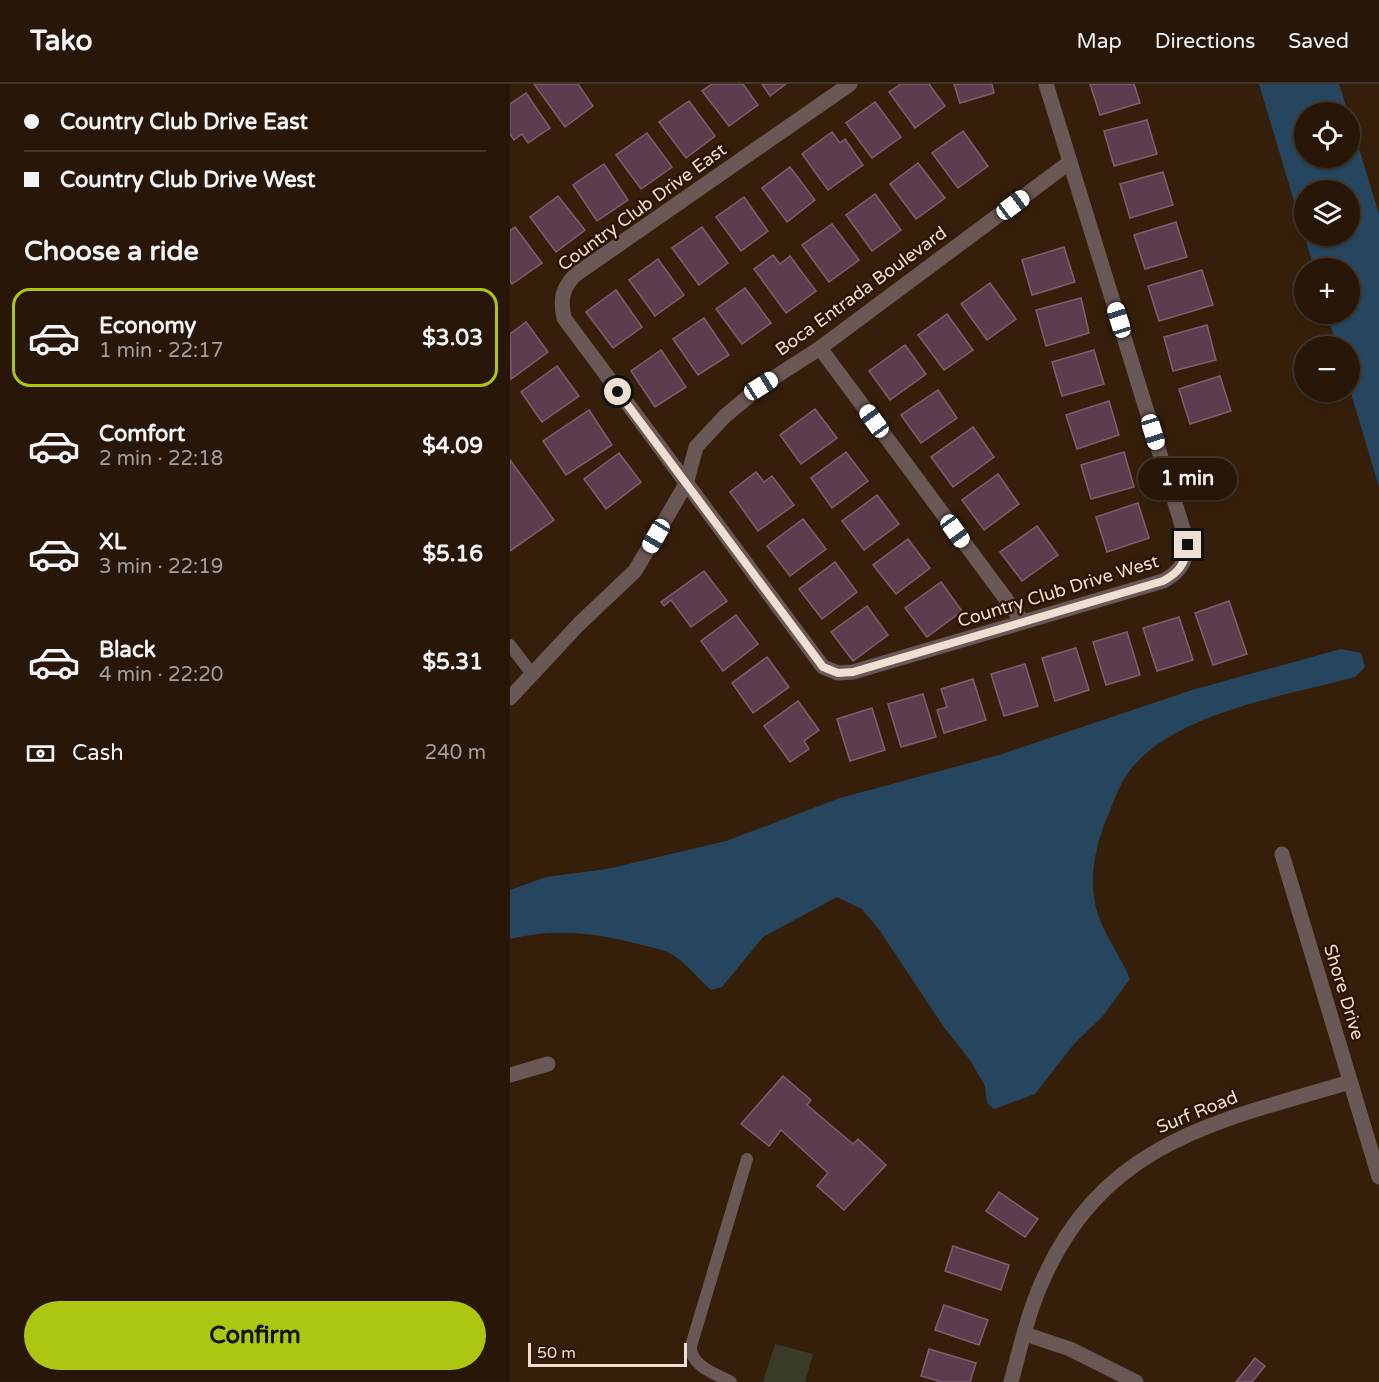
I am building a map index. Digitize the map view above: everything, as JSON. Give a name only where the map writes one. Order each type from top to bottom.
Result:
[{"type":"street","name":"Country Club Drive East","points":[[686,484],[564,318],[561,302],[565,286],[575,275],[850,84]]},
{"type":"street","points":[[1046,84],[1070,162]]},
{"type":"street","name":"Boca Entrada Boulevard","points":[[510,698],[579,624],[635,571],[686,484],[696,447],[725,416],[761,386],[820,348],[1070,162]]},
{"type":"street","name":"Country Club Drive West","points":[[686,484],[823,667],[838,673],[853,672],[1163,581],[1176,574],[1186,561],[1188,545],[1070,162]]},
{"type":"street","points":[[820,348],[1023,622]]},
{"type":"street","name":"Shore Drive","points":[[1282,854],[1379,1177]]},
{"type":"street","points":[[510,1075],[548,1064]]},
{"type":"street","name":"Surf Road","points":[[1011,1382],[1042,1281],[1069,1231],[1093,1202],[1135,1164],[1183,1135],[1219,1121],[1350,1082]]},
{"type":"street","points":[[1025,1334],[1070,1349],[1136,1382]]},
{"type":"lane","points":[[510,645],[532,674]]},
{"type":"lane","points":[[731,1382],[698,1364],[691,1354],[691,1346],[747,1159]]},
{"type":"green space","points":[[775,1344],[813,1354],[805,1382],[763,1382]]},
{"type":"water","points":[[1259,84],[1339,84],[1345,102],[1294,102],[1294,168],[1360,168],[1360,152],[1379,214],[1379,487],[1354,402],[1360,402],[1360,336],[1334,336],[1330,324],[1360,324],[1360,258],[1311,258],[1307,246],[1360,246],[1360,180],[1294,180],[1294,201]]},
{"type":"water","points":[[1341,649],[1361,653],[1365,667],[1355,677],[1263,700],[1198,722],[1169,737],[1145,754],[1126,776],[1101,833],[1094,865],[1093,886],[1096,909],[1104,930],[1130,979],[1102,1017],[1074,1044],[1035,1094],[994,1109],[987,1103],[985,1086],[970,1060],[943,1026],[880,931],[862,909],[837,897],[763,937],[722,987],[711,990],[678,959],[656,948],[606,937],[574,933],[543,934],[510,939],[510,890],[546,877],[607,869],[726,841],[840,798],[999,755],[1192,690]]},
{"type":"building","points":[[534,84],[578,84],[593,106],[565,127]]},
{"type":"building","points":[[712,84],[743,84],[758,105],[729,126],[702,91]]},
{"type":"building","points":[[762,84],[786,84],[770,96]]},
{"type":"building","points":[[901,84],[929,84],[945,106],[915,128],[889,92]]},
{"type":"building","points":[[954,84],[992,84],[994,93],[960,103]]},
{"type":"building","points":[[1090,84],[1134,84],[1140,103],[1100,115]]},
{"type":"building","points":[[526,93],[550,128],[528,143],[522,134],[514,140],[510,134],[510,104]]},
{"type":"building","points":[[689,101],[715,136],[686,158],[659,122]]},
{"type":"building","points":[[875,102],[901,137],[872,158],[846,123]]},
{"type":"building","points":[[1147,120],[1157,154],[1114,166],[1104,131]]},
{"type":"building","points":[[963,131],[988,166],[958,188],[932,153]]},
{"type":"building","points":[[832,132],[840,143],[845,139],[863,165],[828,190],[802,154]]},
{"type":"building","points":[[647,133],[672,167],[641,189],[616,155]]},
{"type":"building","points":[[918,163],[945,198],[916,219],[890,184]]},
{"type":"building","points":[[604,164],[628,200],[597,221],[573,185]]},
{"type":"building","points":[[790,167],[815,200],[787,222],[762,188]]},
{"type":"building","points":[[1163,172],[1173,205],[1130,218],[1120,184]]},
{"type":"building","points":[[875,194],[901,230],[872,251],[846,215]]},
{"type":"building","points":[[558,196],[585,230],[556,252],[530,217]]},
{"type":"building","points":[[744,197],[768,231],[741,251],[716,217]]},
{"type":"building","points":[[1176,222],[1187,257],[1145,269],[1134,235]]},
{"type":"building","points":[[832,224],[859,260],[829,282],[802,245]]},
{"type":"building","points":[[515,227],[542,263],[512,284],[510,281],[510,230]]},
{"type":"building","points":[[702,227],[728,263],[699,285],[672,248]]},
{"type":"building","points":[[1064,247],[1075,282],[1032,295],[1022,260]]},
{"type":"building","points":[[773,255],[780,264],[790,256],[816,291],[786,313],[754,269]]},
{"type":"building","points":[[658,259],[684,295],[655,316],[629,280]]},
{"type":"building","points":[[1202,270],[1213,305],[1159,321],[1148,286]]},
{"type":"building","points":[[990,283],[1016,319],[987,340],[961,304]]},
{"type":"building","points":[[745,288],[771,323],[742,344],[716,309]]},
{"type":"building","points":[[616,290],[642,327],[613,348],[586,312]]},
{"type":"building","points":[[1081,298],[1089,333],[1046,346],[1036,310]]},
{"type":"building","points":[[947,314],[973,350],[944,370],[918,335]]},
{"type":"building","points":[[704,318],[729,355],[698,375],[673,339]]},
{"type":"building","points":[[526,322],[548,352],[511,379],[510,334]]},
{"type":"building","points":[[1207,325],[1216,360],[1173,371],[1164,337]]},
{"type":"building","points":[[905,345],[926,374],[890,400],[869,371]]},
{"type":"building","points":[[661,350],[686,387],[655,407],[631,371]]},
{"type":"building","points":[[1094,350],[1104,384],[1062,396],[1052,362]]},
{"type":"building","points":[[557,366],[579,396],[542,422],[521,392]]},
{"type":"building","points":[[1220,376],[1231,411],[1190,424],[1179,389]]},
{"type":"building","points":[[938,390],[957,418],[921,443],[901,415]]},
{"type":"building","points":[[1109,401],[1119,435],[1077,449],[1066,415]]},
{"type":"building","points":[[815,409],[837,438],[801,464],[780,435]]},
{"type":"building","points":[[589,410],[612,445],[566,475],[543,441]]},
{"type":"building","points":[[973,427],[994,457],[953,487],[931,457]]},
{"type":"building","points":[[846,452],[868,481],[832,508],[811,478]]},
{"type":"building","points":[[1124,452],[1134,487],[1091,499],[1081,465]]},
{"type":"building","points":[[619,453],[641,482],[606,509],[584,479]]},
{"type":"building","points":[[510,460],[554,520],[510,551]]},
{"type":"building","points":[[756,472],[764,482],[772,476],[794,505],[758,531],[730,492]]},
{"type":"building","points":[[998,474],[1019,504],[984,530],[962,500]]},
{"type":"building","points":[[877,495],[899,524],[864,550],[842,521]]},
{"type":"building","points":[[1138,503],[1149,538],[1107,552],[1096,517]]},
{"type":"building","points":[[803,519],[826,549],[790,576],[767,546]]},
{"type":"building","points":[[1037,526],[1058,555],[1022,581],[1000,552]]},
{"type":"building","points":[[908,539],[930,568],[896,594],[873,565]]},
{"type":"building","points":[[835,562],[857,592],[822,619],[799,589]]},
{"type":"building","points":[[704,571],[727,601],[691,627],[671,600],[664,606],[661,602]]},
{"type":"building","points":[[941,582],[962,611],[927,637],[905,608]]},
{"type":"building","points":[[1229,601],[1247,654],[1213,665],[1195,613]]},
{"type":"building","points":[[867,606],[888,635],[853,661],[831,632]]},
{"type":"building","points":[[736,615],[758,644],[723,671],[701,641]]},
{"type":"building","points":[[1179,617],[1193,660],[1157,671],[1143,628]]},
{"type":"building","points":[[1127,632],[1140,675],[1106,685],[1093,642]]},
{"type":"building","points":[[1076,648],[1089,690],[1055,701],[1042,658]]},
{"type":"building","points":[[767,657],[789,687],[753,713],[732,683]]},
{"type":"building","points":[[1025,664],[1038,706],[1004,716],[991,674]]},
{"type":"building","points":[[973,679],[986,720],[944,733],[937,710],[947,707],[941,689]]},
{"type":"building","points":[[923,694],[936,737],[901,747],[888,704]]},
{"type":"building","points":[[798,701],[819,730],[804,741],[809,749],[790,762],[764,726]]},
{"type":"building","points":[[872,708],[885,750],[850,761],[837,719]]},
{"type":"building","points":[[783,1076],[811,1100],[807,1105],[853,1144],[858,1139],[886,1165],[844,1210],[817,1186],[828,1173],[781,1130],[769,1146],[741,1124]]},
{"type":"building","points":[[999,1192],[1038,1219],[1025,1237],[986,1211]]},
{"type":"building","points":[[953,1246],[1009,1265],[1001,1290],[945,1271]]},
{"type":"building","points":[[944,1305],[988,1320],[979,1345],[935,1330]]},
{"type":"building","points":[[929,1349],[976,1363],[970,1382],[942,1382],[921,1376]]},
{"type":"building","points":[[1255,1358],[1265,1366],[1252,1382],[1236,1382]]},
{"type":"route","points":[[618,392],[823,667],[838,673],[853,672],[1163,581],[1176,574],[1186,561],[1188,545]]}]
